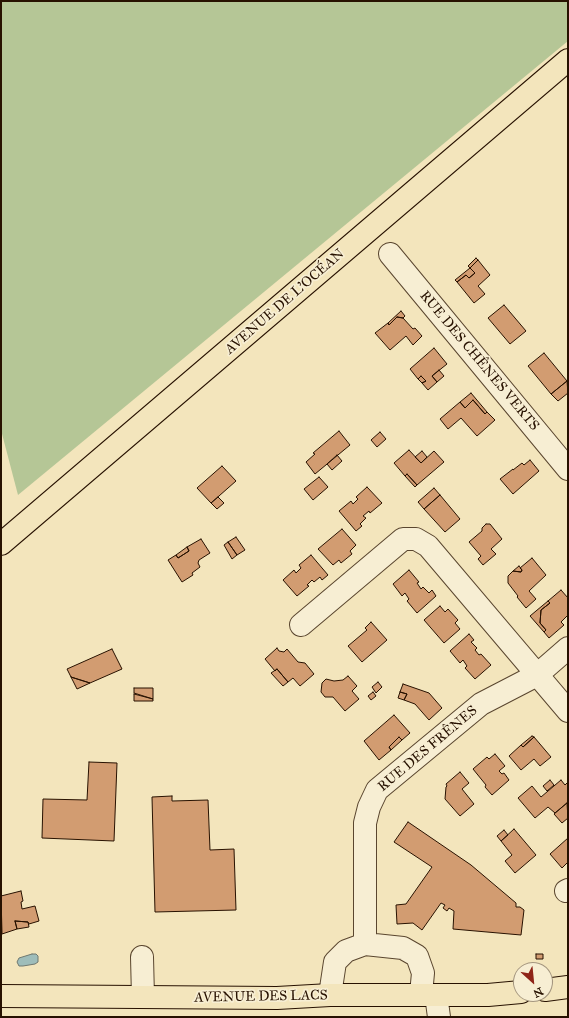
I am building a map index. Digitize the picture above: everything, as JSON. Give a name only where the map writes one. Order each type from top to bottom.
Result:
[{"type":"main road","name":"AVENUE DE L'OCÉAN","points":[[1,544],[568,60]]},
{"type":"main road","points":[[553,989],[568,987]]},
{"type":"main road","name":"AVENUE DES LACS","points":[[1,996],[277,998],[330,995],[354,996],[513,993]]},
{"type":"street","name":"RUE DES CHÊNES VERTS","points":[[390,254],[568,469]]},
{"type":"street","points":[[301,625],[403,539],[416,540],[428,546],[568,711]]},
{"type":"street","name":"RUE DES FRÊNES","points":[[365,944],[365,823],[369,807],[377,790],[481,704],[537,675],[568,648]]},
{"type":"street","points":[[330,995],[335,962],[346,951],[365,944],[403,948],[417,956],[428,995],[439,1017]]},
{"type":"street","points":[[142,957],[143,997]]},
{"type":"green space","points":[[1,1],[568,1],[568,41],[18,495],[1,430]]},
{"type":"water","points":[[36,954],[38,956],[38,962],[35,964],[19,966],[17,962],[19,958]]},
{"type":"building","points":[[476,258],[478,260],[470,268],[468,266]]},
{"type":"building","points":[[478,260],[490,275],[478,286],[485,294],[474,303],[457,282],[466,275],[469,278],[475,273],[470,268]]},
{"type":"building","points":[[470,268],[475,273],[469,278],[466,275],[457,282],[455,280]]},
{"type":"building","points":[[504,305],[526,331],[510,344],[488,318]]},
{"type":"building","points":[[401,311],[405,316],[403,318],[397,317],[389,325],[388,323]]},
{"type":"building","points":[[397,317],[403,318],[422,336],[413,345],[406,336],[390,350],[375,333],[388,323],[389,325]]},
{"type":"building","points":[[434,348],[447,364],[432,376],[437,382],[428,390],[422,383],[426,381],[421,376],[418,379],[410,369]]},
{"type":"building","points":[[544,353],[567,381],[551,394],[528,366]]},
{"type":"building","points":[[439,370],[444,376],[437,382],[432,376]]},
{"type":"building","points":[[421,376],[426,381],[422,383],[418,379]]},
{"type":"building","points":[[567,381],[568,393],[558,401],[551,394]]},
{"type":"building","points":[[471,393],[487,412],[485,414],[473,400],[465,408],[460,402]]},
{"type":"building","points":[[473,400],[485,414],[487,412],[495,420],[477,436],[461,418],[448,429],[440,419],[460,402],[465,408]]},
{"type":"building","points":[[339,431],[350,445],[315,474],[306,462],[315,454],[313,453]]},
{"type":"building","points":[[380,432],[386,439],[377,447],[371,440]]},
{"type":"building","points":[[409,450],[421,463],[434,451],[444,462],[417,485],[407,474],[405,476],[394,463]]},
{"type":"building","points":[[422,451],[427,457],[421,463],[415,457]]},
{"type":"building","points":[[337,455],[342,461],[332,470],[327,464]]},
{"type":"building","points":[[530,460],[539,471],[513,494],[500,479],[522,463],[524,465]]},
{"type":"building","points":[[222,466],[236,481],[211,503],[197,488]]},
{"type":"building","points":[[407,474],[417,485],[415,487],[405,476]]},
{"type":"building","points":[[319,477],[328,487],[313,500],[304,489]]},
{"type":"building","points":[[367,487],[382,503],[370,513],[369,511],[363,516],[366,518],[360,524],[362,526],[356,531],[339,511],[351,501],[353,504],[358,499],[356,497]]},
{"type":"building","points":[[434,488],[440,495],[424,509],[418,502]]},
{"type":"building","points":[[440,495],[460,519],[445,532],[424,509]]},
{"type":"building","points":[[218,497],[224,503],[217,509],[211,503]]},
{"type":"building","points":[[486,524],[490,524],[502,539],[491,549],[496,554],[483,565],[478,559],[481,556],[469,542],[482,531],[482,528]]},
{"type":"building","points":[[342,529],[356,545],[350,551],[352,554],[341,563],[339,560],[333,565],[318,549]]},
{"type":"building","points":[[236,537],[245,550],[237,555],[228,542]]},
{"type":"building","points":[[201,539],[210,553],[199,560],[198,563],[200,567],[192,573],[193,575],[182,582],[168,560],[176,555],[178,558],[189,551],[187,547]]},
{"type":"building","points":[[228,542],[237,555],[232,559],[224,545]]},
{"type":"building","points":[[187,547],[189,551],[178,558],[176,555]]},
{"type":"building","points":[[311,555],[328,575],[322,580],[320,577],[314,582],[312,580],[307,585],[309,586],[297,596],[283,580],[294,570],[296,573],[301,568],[299,565]]},
{"type":"building","points":[[532,558],[546,575],[529,591],[536,599],[526,608],[508,583],[508,576],[513,571],[521,572],[522,570],[520,568]]},
{"type":"building","points":[[519,566],[522,570],[521,572],[513,571]]},
{"type":"building","points":[[409,570],[419,582],[417,583],[421,589],[423,587],[429,593],[432,590],[436,596],[417,613],[407,601],[409,599],[405,593],[402,596],[393,584]]},
{"type":"building","points":[[561,590],[568,598],[568,615],[561,622],[564,625],[549,638],[544,632],[546,630],[540,623],[541,610],[550,603],[548,601]]},
{"type":"building","points":[[548,601],[550,603],[541,610],[540,623],[546,630],[544,632],[530,616]]},
{"type":"building","points":[[440,606],[445,612],[448,609],[458,620],[455,623],[460,629],[444,643],[424,620]]},
{"type":"building","points":[[371,622],[387,640],[362,662],[348,646],[367,630],[365,628]]},
{"type":"building","points":[[469,634],[474,640],[471,642],[477,648],[475,650],[491,665],[475,679],[465,668],[467,666],[463,660],[460,663],[450,651]]},
{"type":"building","points":[[277,648],[279,651],[284,652],[287,649],[298,662],[305,663],[314,674],[300,686],[293,678],[288,682],[277,669],[275,671],[265,659]]},
{"type":"building","points":[[112,649],[122,669],[90,683],[71,677],[67,669]]},
{"type":"building","points":[[277,669],[288,682],[283,686],[271,673]]},
{"type":"building","points":[[348,676],[357,686],[352,691],[359,699],[345,711],[333,697],[325,697],[321,692],[322,683],[326,679],[334,681],[343,680]]},
{"type":"building","points":[[71,677],[74,678],[90,683],[77,689]]},
{"type":"building","points":[[378,682],[382,687],[376,693],[372,687]]},
{"type":"building","points":[[403,684],[429,693],[442,708],[429,720],[415,704],[404,700],[407,694],[400,692]]},
{"type":"building","points":[[134,688],[153,688],[153,699],[134,693]]},
{"type":"building","points":[[373,692],[376,696],[371,700],[368,696]]},
{"type":"building","points":[[400,692],[407,694],[404,700],[398,698]]},
{"type":"building","points":[[134,694],[153,699],[153,701],[134,701]]},
{"type":"building","points":[[394,715],[410,733],[402,740],[399,737],[389,747],[391,750],[379,760],[364,741]]},
{"type":"building","points":[[532,736],[534,737],[523,747],[521,745]]},
{"type":"building","points":[[399,737],[402,740],[391,750],[389,747]]},
{"type":"building","points":[[534,737],[551,757],[540,766],[534,759],[521,770],[509,756],[521,745],[523,747]]},
{"type":"building","points":[[495,754],[505,766],[499,771],[502,774],[504,773],[509,780],[492,795],[473,769],[487,757],[489,759]]},
{"type":"building","points":[[89,762],[117,763],[114,841],[42,838],[43,799],[87,800]]},
{"type":"building","points":[[460,772],[469,783],[462,789],[474,804],[460,816],[445,799],[446,784]]},
{"type":"building","points":[[550,780],[554,785],[547,791],[543,786]]},
{"type":"building","points":[[561,780],[565,785],[567,783],[568,784],[568,802],[555,813],[548,807],[535,818],[518,798],[532,786],[541,797]]},
{"type":"building","points":[[172,796],[172,801],[208,800],[210,850],[234,849],[236,910],[155,912],[152,797]]},
{"type":"building","points":[[567,803],[568,818],[562,823],[554,814]]},
{"type":"building","points":[[408,822],[471,865],[516,903],[516,907],[520,907],[524,910],[521,935],[453,929],[454,911],[449,908],[447,911],[443,908],[445,905],[441,903],[422,930],[413,923],[397,924],[396,905],[406,904],[432,867],[394,842]]},
{"type":"building","points":[[514,829],[536,855],[515,873],[505,861],[512,855],[501,841]]},
{"type":"building","points":[[504,830],[508,835],[501,841],[497,836]]},
{"type":"building","points":[[568,838],[568,862],[562,868],[550,854]]},
{"type":"building","points":[[21,891],[23,901],[21,902],[22,909],[35,906],[39,921],[29,924],[28,922],[15,921],[17,929],[2,934],[1,896]]},
{"type":"building","points":[[15,921],[28,922],[29,927],[17,929]]},
{"type":"building","points":[[536,954],[543,954],[543,959],[536,959]]}]
